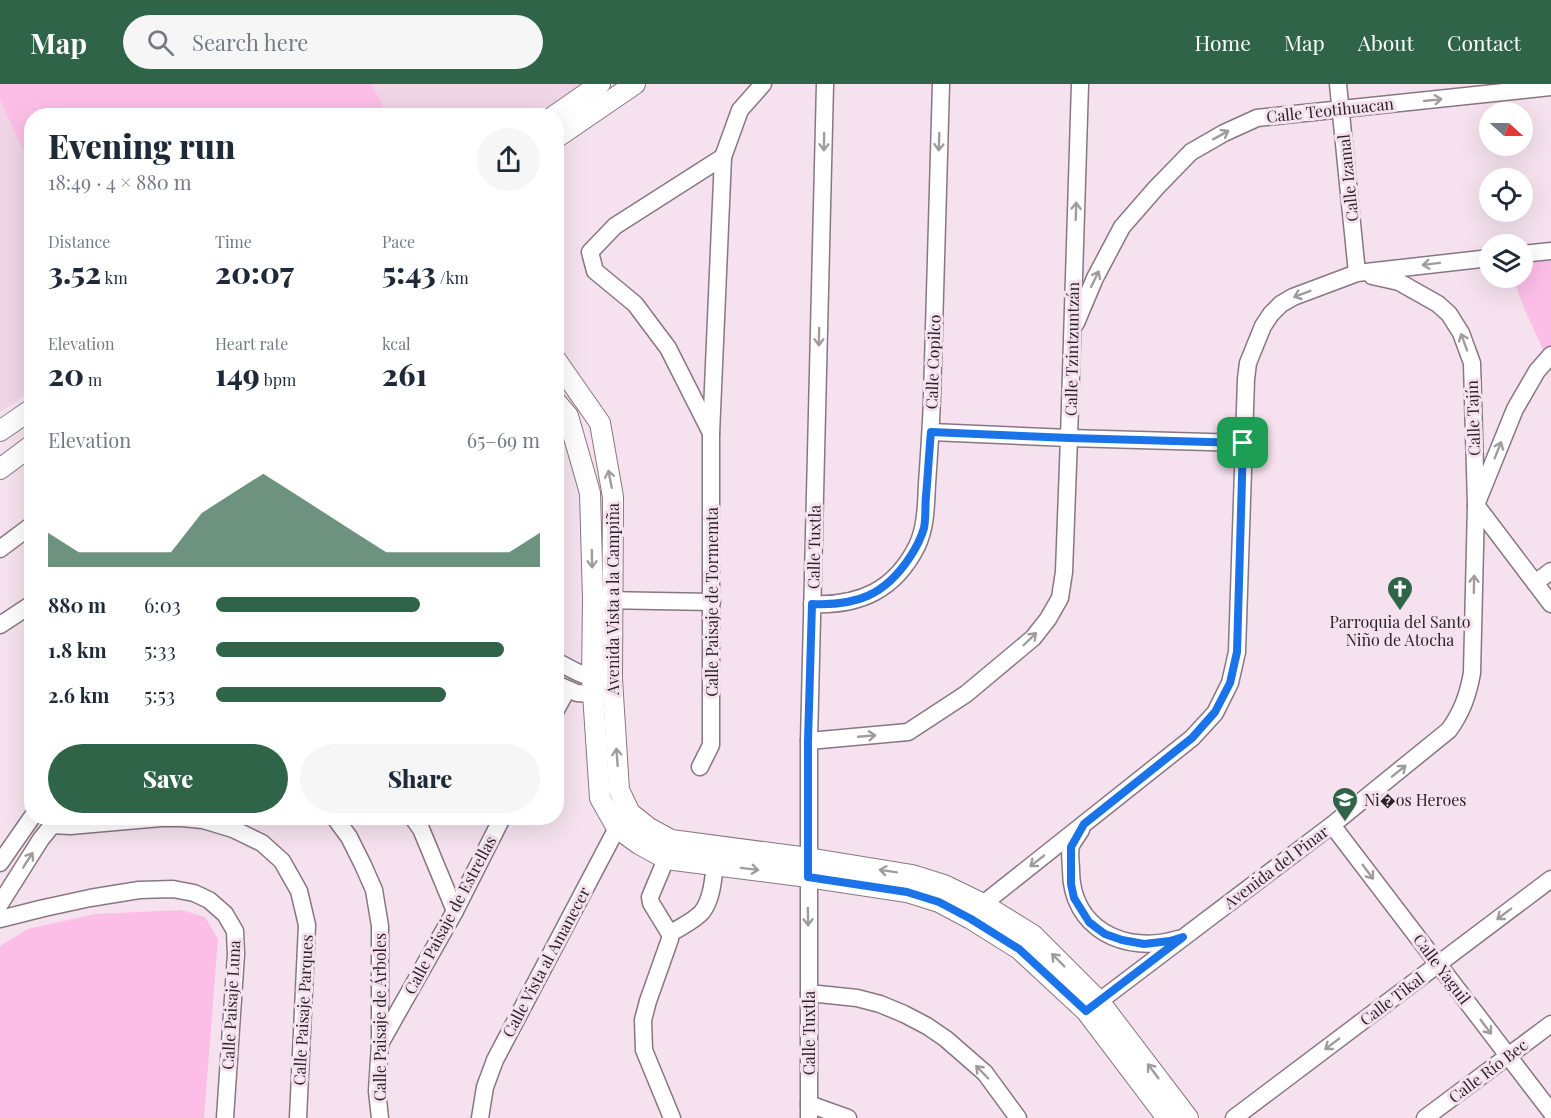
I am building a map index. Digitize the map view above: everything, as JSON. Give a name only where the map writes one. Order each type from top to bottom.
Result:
[{"type":"street","points":[[564,109],[600,84]]},
{"type":"street","points":[[564,133],[635,84]]},
{"type":"street","name":"Calle Paisaje de Tormemta","points":[[700,767],[711,745],[711,434],[723,157],[740,110],[763,84]]},
{"type":"street","name":"Calle Tuxtla","points":[[809,1111],[808,741],[825,84]]},
{"type":"street","name":"Calle Copilco","points":[[812,604],[828,604],[867,597],[879,590],[904,566],[917,546],[924,527],[931,432],[941,84]]},
{"type":"street","name":"Calle Tzintzuntzán","points":[[808,741],[908,732],[966,694],[1033,638],[1048,619],[1060,598],[1064,572],[1070,438],[1080,84]]},
{"type":"street","name":"Calle Izamal","points":[[1338,84],[1357,273]]},
{"type":"street","name":"Calle Teotihuacan","points":[[1072,332],[1095,278],[1122,227],[1191,152],[1224,133],[1257,118],[1551,87]]},
{"type":"street","name":"Calle Paisaje de Tormemta","points":[[711,434],[668,348],[635,304],[595,271],[590,252],[615,226],[723,157]]},
{"type":"street","points":[[1533,253],[1551,251]]},
{"type":"street","name":"Avenida del Pinar","points":[[971,919],[983,904],[1192,738],[1215,712],[1230,683],[1237,652],[1243,443],[1248,363],[1263,326],[1271,314],[1293,297],[1357,273],[1479,259]]},
{"type":"street","name":"Calle Tajín","points":[[1357,273],[1398,282],[1426,297],[1438,304],[1449,315],[1461,333],[1472,363],[1476,504]]},
{"type":"street","name":"Avenida del Pinar","points":[[1093,1006],[1332,825],[1449,730],[1462,708],[1472,673],[1476,504],[1515,409],[1537,371],[1551,355]]},
{"type":"street","name":"Avenida Vista a la Campiña","points":[[564,371],[600,423],[614,497],[592,687],[600,798],[617,828]]},
{"type":"street","name":"Avenida Vista a la Campiña","points":[[564,411],[568,416],[590,493],[612,687],[619,790],[630,813]]},
{"type":"street","points":[[0,431],[24,414]]},
{"type":"street","points":[[931,432],[1243,443]]},
{"type":"street","points":[[0,468],[24,451]]},
{"type":"street","points":[[1476,504],[1551,604]]},
{"type":"street","points":[[0,549],[24,531]]},
{"type":"street","points":[[1535,583],[1551,571]]},
{"type":"street","points":[[602,600],[712,602]]},
{"type":"street","points":[[0,625],[24,609]]},
{"type":"street","points":[[564,666],[592,687]]},
{"type":"street","points":[[564,688],[577,693],[592,687],[612,687]]},
{"type":"street","points":[[630,813],[649,828],[671,840],[808,867],[907,892],[939,902],[971,919],[1019,949],[1093,1006],[1167,1118]]},
{"type":"street","name":"Calle Vista al Amanecer","points":[[480,1118],[485,1087],[495,1060],[617,828],[630,813]]},
{"type":"street","name":"Avenida del Pinar","points":[[1084,824],[1071,847],[1071,884],[1074,898],[1089,922],[1105,934],[1130,942],[1157,943],[1183,937]]},
{"type":"street","points":[[0,863],[27,825]]},
{"type":"street","points":[[0,904],[52,825]]},
{"type":"street","name":"Calle Paisaje Parques","points":[[220,825],[262,843],[282,861],[299,891],[307,926],[298,1118]]},
{"type":"street","name":"Calle Paisaje de Árboles","points":[[340,825],[349,837],[374,890],[380,926],[380,1043],[377,1091],[380,1118]]},
{"type":"street","points":[[418,825],[455,911]]},
{"type":"street","name":"Calle Paisaje de Estrellas","points":[[380,1043],[455,911],[498,825]]},
{"type":"street","name":"Calle Yaguil","points":[[1332,825],[1551,1112]]},
{"type":"street","points":[[617,828],[666,859],[715,865],[808,867],[912,875],[944,885],[983,904],[1033,935],[1188,1118]]},
{"type":"street","points":[[671,840],[666,859],[650,897],[651,903],[670,934],[670,939],[643,1020],[644,1050],[672,1118]]},
{"type":"street","points":[[670,934],[701,913],[710,894],[715,865]]},
{"type":"street","name":"Calle Tikal","points":[[1234,1118],[1551,879]]},
{"type":"street","name":"Calle Paisaje Luna","points":[[0,919],[67,903],[139,890],[173,889],[194,893],[209,900],[225,914],[235,931],[236,954],[225,1118]]},
{"type":"street","points":[[809,993],[857,998],[880,1004],[927,1026],[946,1039],[985,1073],[1018,1118]]},
{"type":"street","name":"Calle Río Bec","points":[[1425,1118],[1551,1024]]},
{"type":"street","points":[[809,1111],[848,1118]]},
{"type":"shaded area","points":[[0,84],[372,84],[384,108],[24,108],[24,152],[0,100]]},
{"type":"shaded area","points":[[372,84],[581,84],[548,108],[384,108]]},
{"type":"shaded area","points":[[0,100],[24,150],[24,396],[0,412]]},
{"type":"shaded area","points":[[1551,258],[1551,347],[1545,354],[1517,288],[1533,288],[1533,261]]},
{"type":"shaded area","points":[[182,910],[205,917],[218,939],[204,1118],[0,1118],[0,946],[28,929],[95,914]]},
{"type":"place","name":"Parroquia del Santo Niño de Atocha","points":[[1400,612]]},
{"type":"place","name":"Ni�os Heroes","points":[[1345,823]]},
{"type":"route","points":[[931,432],[1243,443],[1237,652],[1230,683],[1215,712],[1192,738],[1084,824],[1071,847],[1071,884],[1074,898],[1089,922],[1105,934],[1144,944],[1183,937],[1086,1011],[1019,949],[939,902],[907,892],[808,877],[808,741],[812,604],[828,604],[867,597],[892,580],[904,566],[917,546],[924,527],[931,432]]}]
